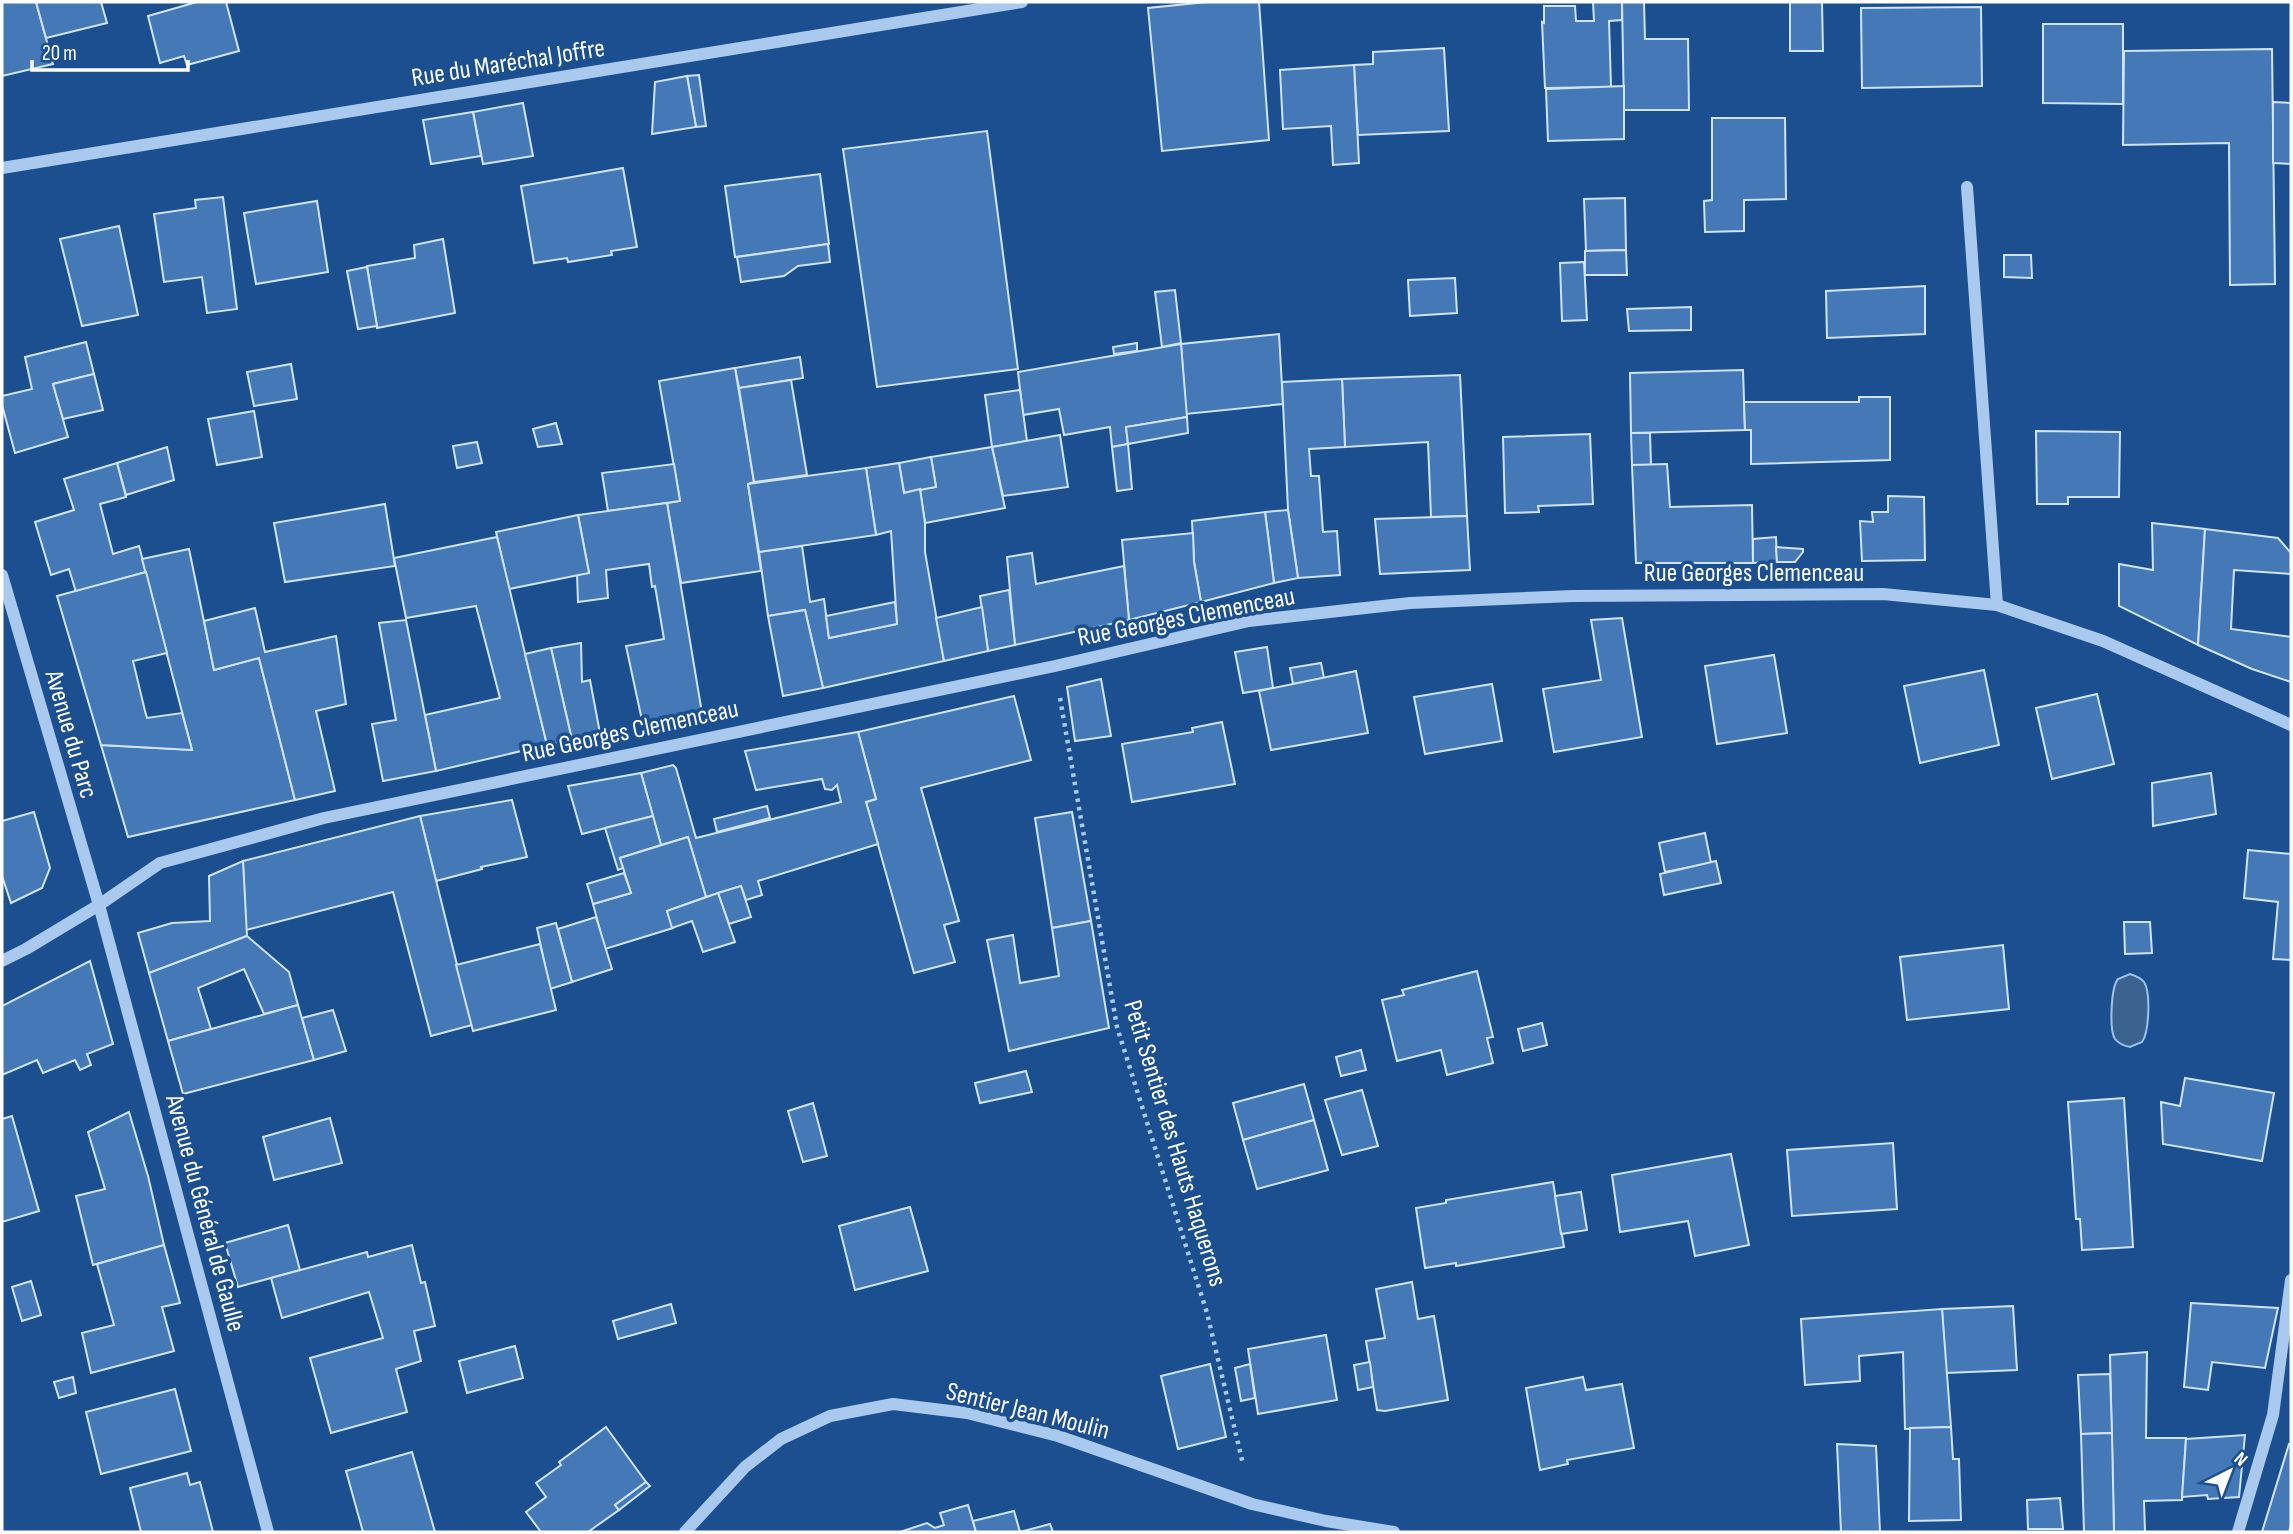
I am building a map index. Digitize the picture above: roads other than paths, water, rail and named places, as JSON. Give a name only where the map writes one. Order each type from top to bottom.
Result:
[{"type":"street","name":"Rue du Maréchal Joffre","points":[[2,168],[974,6],[1022,2]]},
{"type":"street","points":[[1967,187],[1997,606]]},
{"type":"street","name":"Avenue du Parc","points":[[2,575],[99,905]]},
{"type":"street","name":"Rue Georges Clemenceau","points":[[2,961],[99,905],[160,863],[324,818],[1055,666],[1249,621],[1410,603],[1573,596],[1883,594],[1997,606],[2103,641],[2291,725]]},
{"type":"street","name":"Avenue du Général de Gaulle","points":[[99,905],[268,1532]]},
{"type":"street","points":[[2238,1532],[2273,1415],[2291,1280]]},
{"type":"street","name":"Sentier Jean Moulin","points":[[685,1532],[745,1467],[782,1439],[830,1416],[893,1404],[967,1413],[1058,1436],[1252,1503],[1326,1521],[1394,1532]]},
{"type":"water","points":[[2130,974],[2144,982],[2146,987],[2148,1022],[2142,1042],[2130,1047],[2115,1039],[2111,1018],[2112,999],[2118,979]]}]
